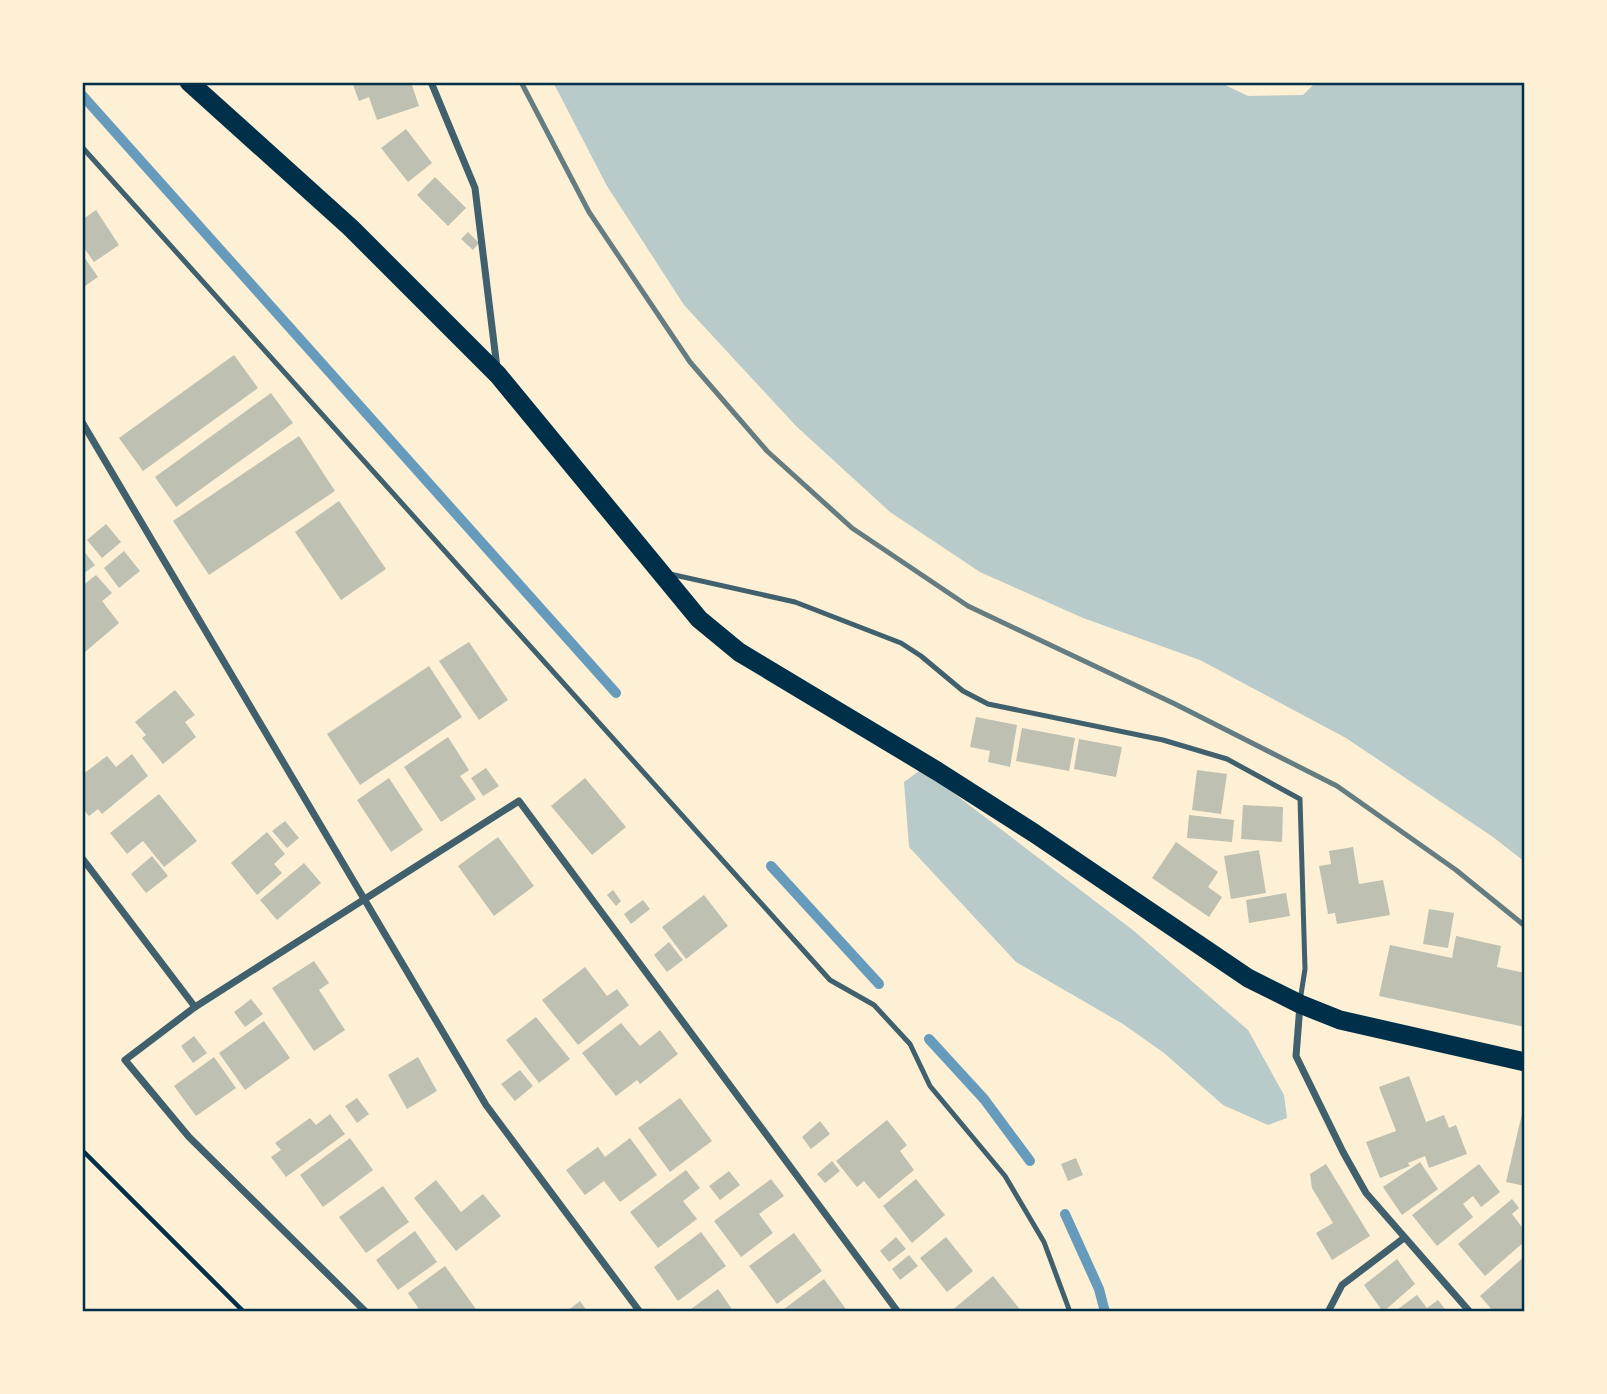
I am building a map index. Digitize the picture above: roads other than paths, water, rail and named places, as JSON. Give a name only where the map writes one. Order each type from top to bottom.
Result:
[{"type":"highway","points":[[189,82],[351,228],[498,375],[699,619],[739,652],[937,771],[1034,833],[1248,978],[1340,1020],[1525,1062]]},
{"type":"street","points":[[431,82],[475,188],[498,375]]},
{"type":"street","points":[[82,422],[486,1105],[640,1312]]},
{"type":"street","points":[[366,1312],[189,1137],[125,1060],[195,1007],[519,801],[898,1312]]},
{"type":"street","points":[[82,858],[195,1007]]},
{"type":"street","points":[[1300,1004],[1296,1056],[1343,1152],[1367,1193],[1470,1312]]},
{"type":"street","points":[[1328,1312],[1342,1285],[1404,1238]]},
{"type":"lane","points":[[82,146],[830,980],[874,1005],[911,1044],[930,1086],[1005,1176],[1044,1242],[1070,1312]]},
{"type":"lane","points":[[660,572],[795,602],[901,643],[921,656],[962,691],[988,704],[1075,720],[1188,748],[1227,760],[1300,799],[1305,970],[1300,1004]]},
{"type":"waterway","points":[[82,95],[616,693]]},
{"type":"waterway","points":[[771,866],[879,984]]},
{"type":"waterway","points":[[929,1039],[984,1099],[1030,1161]]},
{"type":"waterway","points":[[1065,1214],[1099,1289],[1105,1312]]},
{"type":"railway","points":[[521,82],[589,212],[690,362],[767,451],[852,528],[968,606],[1175,704],[1337,786],[1456,870],[1525,926]]}]
